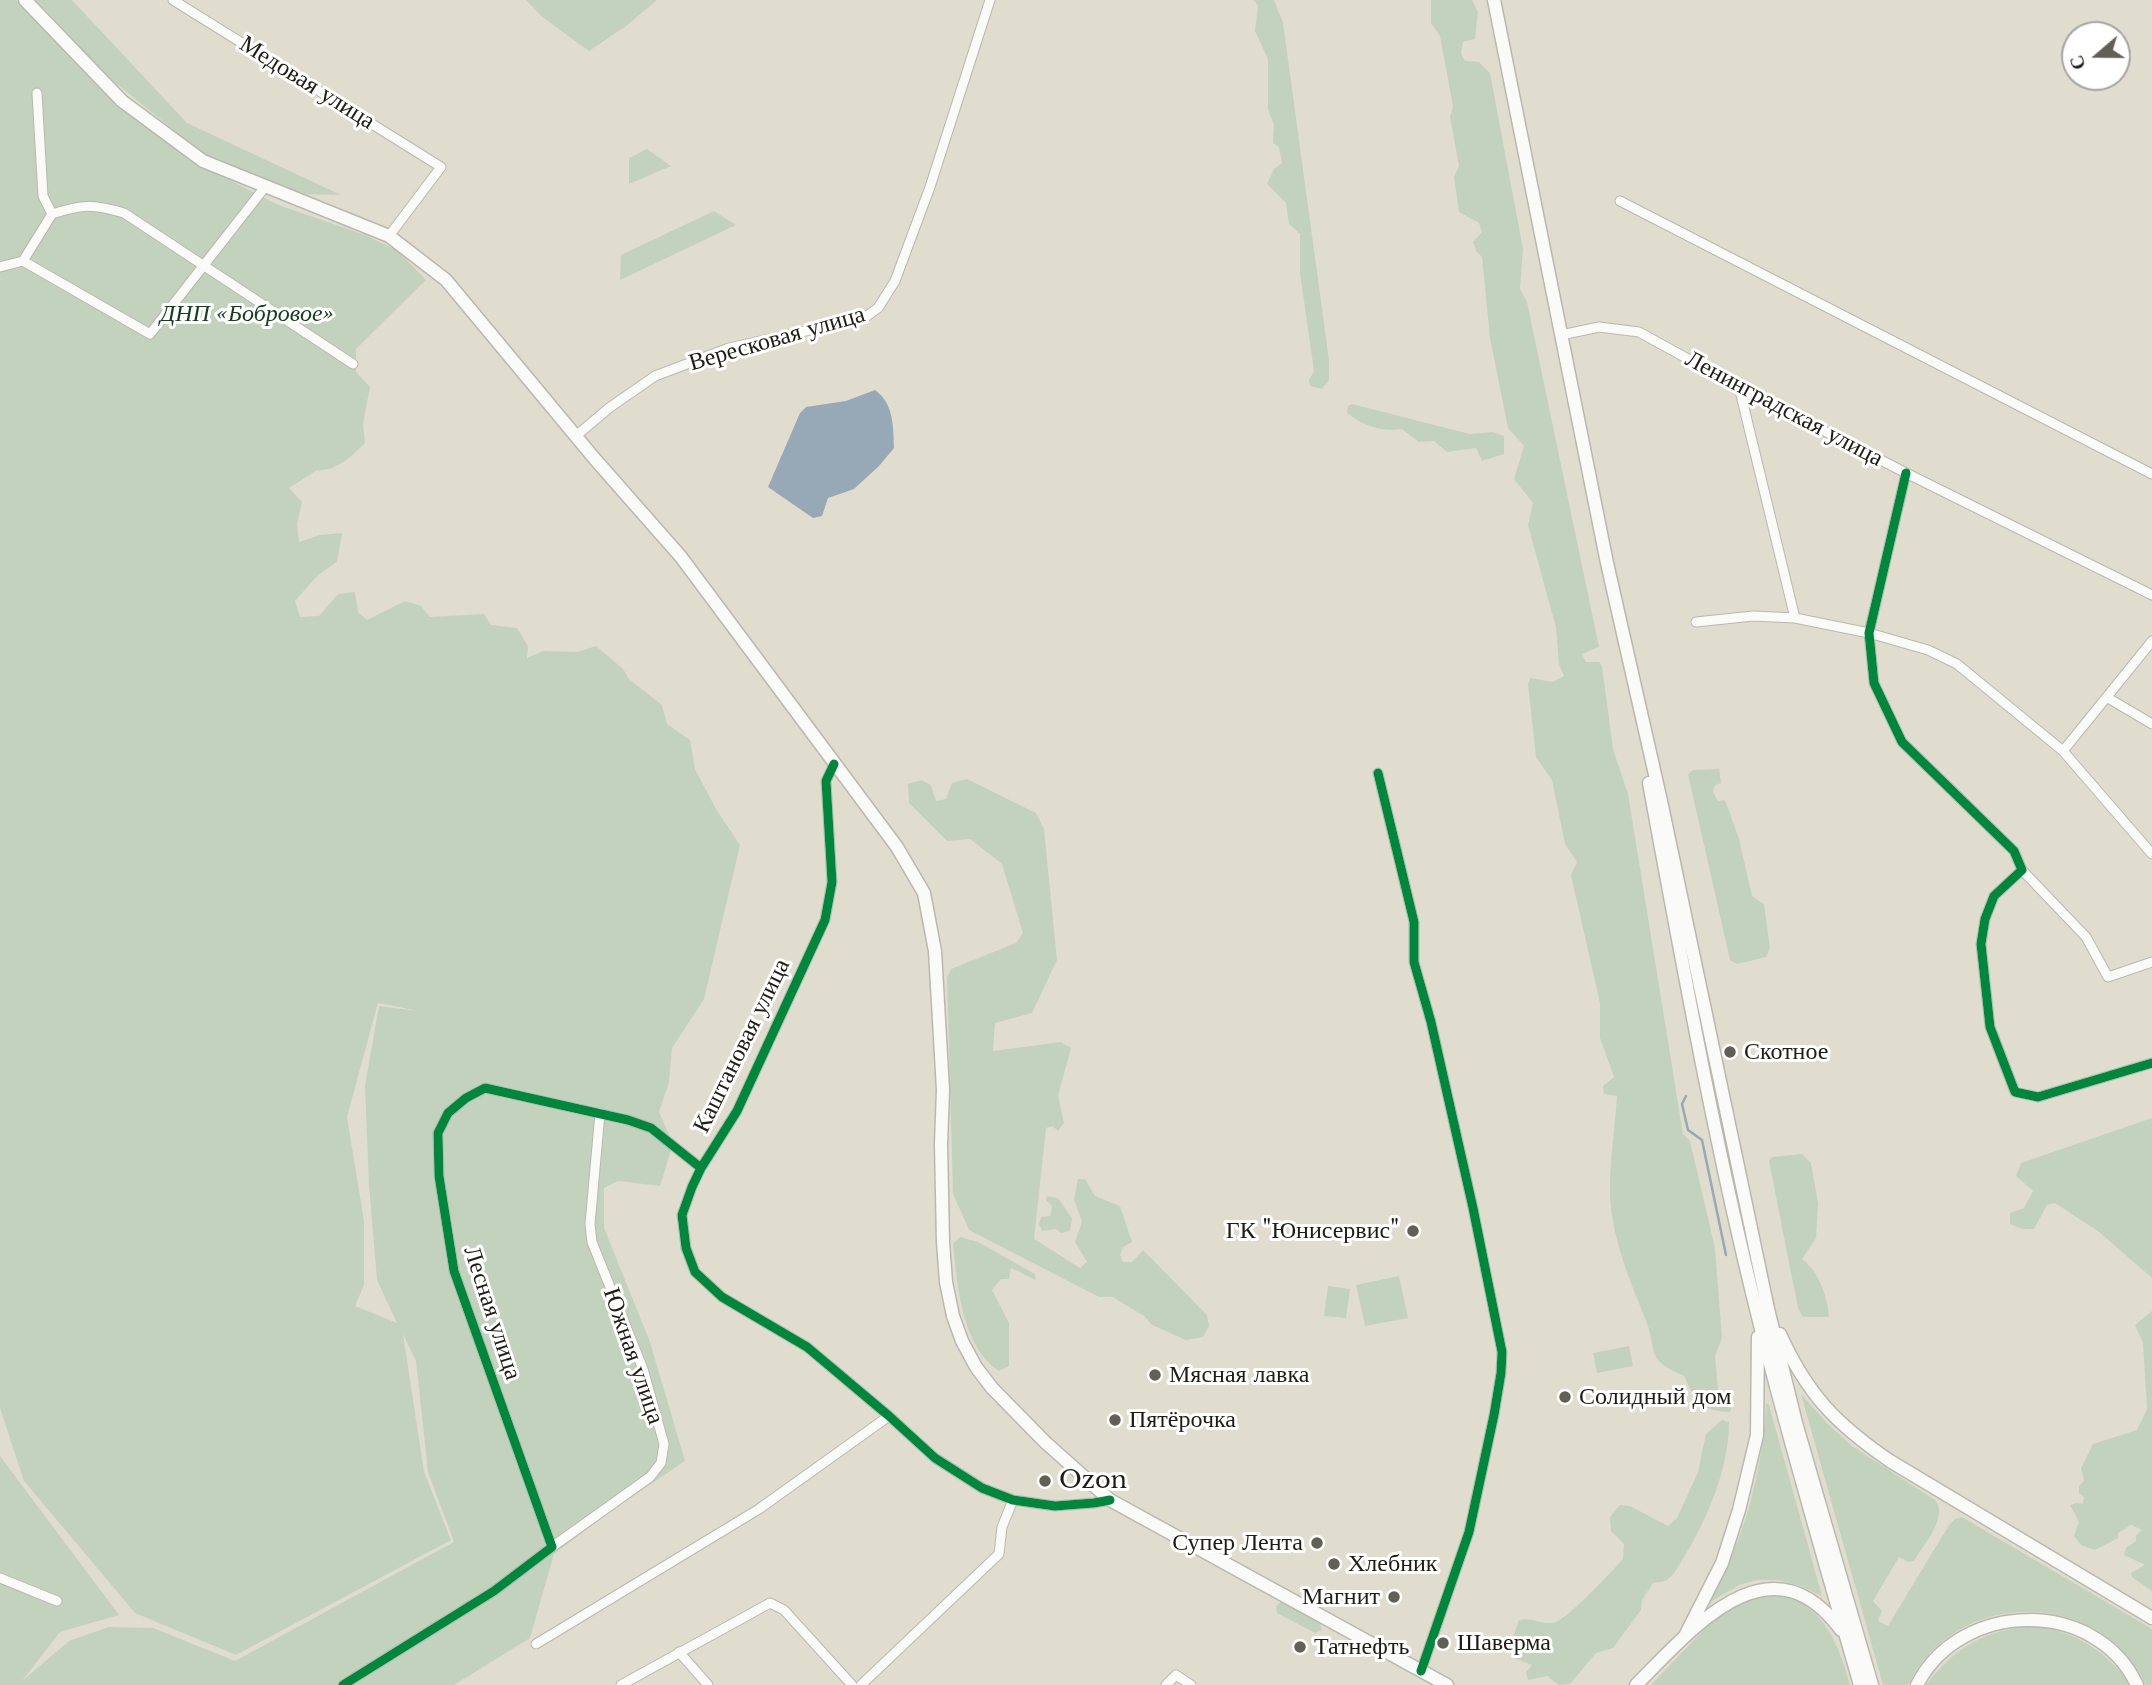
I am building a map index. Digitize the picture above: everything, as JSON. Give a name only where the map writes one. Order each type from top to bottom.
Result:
[{"type":"main road","points":[[25,0],[122,101],[203,161],[389,236],[446,281],[681,557],[897,847],[924,893],[935,951],[942,1076],[943,1242],[946,1282],[953,1316],[962,1341],[976,1367],[992,1388],[1045,1442],[1110,1500],[1447,1685]]},
{"type":"main road","points":[[1494,0],[1614,597],[1661,802],[1786,1426],[1860,1685]]},
{"type":"main road","points":[[1763,1311],[1810,1389],[1834,1418],[1859,1440],[2152,1618]]},
{"type":"main road","points":[[1686,1634],[1722,1563],[1739,1510],[1757,1435],[1763,1311]]},
{"type":"main road","points":[[1763,1311],[1872,1685]]},
{"type":"main road","points":[[1636,1685],[1686,1634],[1729,1600],[1761,1588],[1786,1590],[1814,1602],[1832,1619],[1847,1639]]},
{"type":"main road","points":[[1917,1685],[1933,1661],[1956,1642],[1980,1629],[2008,1620],[2035,1619],[2063,1623],[2089,1634],[2114,1653],[2137,1685]]},
{"type":"street","name":"Медовая улица","points":[[173,0],[441,167],[389,236]]},
{"type":"street","name":"Вересковая улица","points":[[577,435],[609,408],[655,376],[729,348],[864,318],[878,308],[895,281],[930,187],[990,0]]},
{"type":"street","points":[[37,93],[43,196],[52,214]]},
{"type":"street","points":[[23,261],[150,334],[265,187]]},
{"type":"street","points":[[1620,201],[2152,474]]},
{"type":"street","points":[[0,267],[23,261],[52,214],[77,206],[97,205],[124,213],[353,365]]},
{"type":"street","name":"Ленинградская улица","points":[[1560,335],[1600,327],[1639,332],[1906,473],[2152,595]]},
{"type":"street","points":[[1739,387],[1795,618]]},
{"type":"street","points":[[1906,473],[1869,633],[1874,683],[1902,741],[2014,851],[2022,870],[2085,937],[2108,977],[2152,962]]},
{"type":"street","points":[[1696,622],[1753,616],[1795,618],[1869,633],[1928,650],[1957,664],[2063,751],[2152,854]]},
{"type":"street","points":[[2063,751],[2152,641]]},
{"type":"street","points":[[2108,698],[2152,724]]},
{"type":"street","name":"Каштановая улица","points":[[834,764],[826,781],[832,882],[825,920],[737,1111],[701,1168],[682,1215],[686,1248],[695,1272],[722,1297],[807,1347],[935,1458],[982,1488],[1013,1500],[1055,1506],[1110,1500]]},
{"type":"street","points":[[1378,773],[1414,922],[1414,962],[1432,1022],[1502,1352],[1501,1373],[1469,1532],[1421,1671]]},
{"type":"street","points":[[2022,870],[1994,896],[1984,919],[1981,944],[1990,1027],[2015,1091],[2038,1097],[2152,1063]]},
{"type":"street","name":"Лесная улица","points":[[552,1547],[454,1271],[439,1176],[438,1133],[448,1113],[466,1098],[485,1088],[651,1128],[701,1168]]},
{"type":"street","name":"Южная улица","points":[[552,1547],[650,1477],[661,1463],[664,1444],[643,1369],[592,1242],[590,1224],[600,1114]]},
{"type":"street","points":[[536,1644],[759,1509],[889,1416]]},
{"type":"street","points":[[861,1685],[999,1554],[1002,1527],[1013,1500]]},
{"type":"street","points":[[343,1685],[494,1591],[552,1547]]},
{"type":"street","points":[[0,1578],[57,1601]]},
{"type":"street","points":[[621,1685],[770,1603],[784,1610],[852,1685]]},
{"type":"street","points":[[679,1652],[708,1685]]},
{"type":"street","points":[[1166,1685],[1176,1675],[1191,1685]]},
{"type":"green space","name":"ДНП «Бобровое»","points":[[0,0],[16,0],[121,107],[199,164],[276,204],[365,235],[398,251],[426,280],[356,349],[356,372],[370,387],[363,424],[365,443],[337,466],[317,470],[289,488],[302,502],[297,524],[299,542],[320,535],[342,533],[337,562],[318,575],[295,601],[300,617],[319,616],[338,594],[355,592],[358,612],[367,620],[405,601],[421,606],[430,617],[484,614],[491,625],[517,628],[528,646],[527,658],[543,651],[577,652],[596,646],[623,669],[629,679],[662,705],[667,724],[690,740],[695,769],[716,809],[740,845],[704,999],[672,1048],[669,1082],[659,1112],[673,1144],[660,1186],[618,1181],[604,1188],[604,1228],[650,1342],[685,1461],[554,1554],[530,1638],[454,1685],[0,1685],[0,1456],[119,1615],[60,1632],[22,1681],[69,1641],[109,1627],[153,1628],[235,1661],[454,1542],[428,1472],[416,1361],[403,1334],[424,1472],[451,1540],[236,1655],[135,1613],[24,1481],[0,1408]],"holes":[[[378,1003],[419,1011],[379,1006],[365,1086],[369,1185],[377,1280],[397,1323],[355,1306],[364,1285],[364,1221],[347,1117]]]},
{"type":"green space","points":[[36,0],[72,0],[187,123],[341,195],[297,194],[204,155],[105,74]]},
{"type":"green space","points":[[526,0],[657,0],[626,26],[589,51],[541,16]]},
{"type":"green space","points":[[1254,0],[1274,0],[1283,23],[1329,360],[1329,380],[1322,389],[1310,386],[1309,380],[1314,371],[1300,273],[1300,234],[1289,224],[1286,203],[1267,184],[1274,169],[1282,163],[1279,147],[1273,143],[1274,125],[1268,109],[1268,59],[1255,31],[1258,6]]},
{"type":"green space","points":[[1431,0],[1472,0],[1478,12],[1475,39],[1463,42],[1461,54],[1465,61],[1479,62],[1490,73],[1523,249],[1520,289],[1527,302],[1599,647],[1582,654],[1586,662],[1599,662],[1602,666],[1613,749],[1628,794],[1683,1134],[1690,1141],[1715,1248],[1722,1338],[1715,1356],[1719,1401],[1731,1408],[1730,1412],[1705,1407],[1696,1398],[1684,1376],[1662,1364],[1657,1358],[1626,1269],[1612,1217],[1610,1182],[1617,1096],[1604,1094],[1603,1086],[1614,1077],[1600,1038],[1600,1003],[1571,875],[1577,862],[1565,844],[1552,780],[1536,757],[1528,684],[1530,678],[1553,682],[1564,676],[1559,664],[1556,628],[1528,525],[1533,503],[1514,479],[1524,446],[1508,428],[1490,338],[1482,257],[1473,242],[1482,232],[1479,223],[1459,212],[1454,177],[1459,166],[1450,117],[1453,106],[1440,36],[1431,23]]},
{"type":"green space","points":[[647,149],[671,166],[629,184],[629,158]]},
{"type":"green space","points":[[714,211],[736,225],[620,280],[621,255]]},
{"type":"green space","points":[[1352,404],[1470,434],[1493,432],[1504,436],[1504,454],[1482,461],[1476,448],[1447,452],[1434,441],[1419,442],[1402,429],[1380,429],[1360,421],[1347,413],[1348,406]]},
{"type":"green space","points":[[1719,769],[1721,783],[1715,785],[1713,792],[1718,801],[1725,800],[1739,839],[1752,896],[1764,904],[1770,948],[1766,957],[1737,964],[1730,960],[1688,774],[1693,770]]},
{"type":"green space","points":[[967,779],[1036,813],[1044,829],[1057,960],[1032,1013],[995,1023],[993,1051],[1061,1042],[1071,1048],[1058,1096],[1064,1123],[1058,1131],[1053,1126],[1046,1128],[1034,1239],[1080,1268],[1087,1262],[1075,1242],[1082,1222],[1074,1199],[1078,1179],[1085,1179],[1095,1196],[1120,1206],[1132,1242],[1123,1247],[1120,1255],[1123,1262],[1132,1262],[1143,1250],[1207,1315],[1209,1326],[1203,1337],[1186,1340],[1152,1325],[1144,1316],[1113,1297],[1099,1297],[969,1230],[953,1194],[947,977],[951,969],[1016,943],[1023,933],[1002,864],[970,839],[947,841],[909,803],[908,784],[922,780],[931,785],[936,801],[946,799],[952,783]]},
{"type":"green space","points":[[2152,1118],[2152,1278],[2099,1232],[2055,1203],[2047,1205],[2034,1229],[2022,1229],[2010,1224],[2010,1213],[2024,1208],[2033,1191],[2016,1176],[2021,1163]]},
{"type":"green space","points":[[1802,1154],[1811,1163],[1818,1203],[1816,1238],[1802,1259],[1813,1270],[1821,1285],[1829,1317],[1803,1317],[1798,1308],[1769,1161],[1772,1157]]},
{"type":"green space","points":[[1047,1196],[1058,1198],[1072,1218],[1070,1231],[1042,1231],[1039,1224],[1041,1217],[1050,1216],[1052,1206],[1046,1200]]},
{"type":"green space","points":[[960,1237],[978,1242],[1035,1274],[1036,1280],[1011,1268],[1009,1279],[1001,1279],[992,1290],[1009,1323],[1009,1366],[999,1371],[986,1360],[976,1346],[963,1313],[953,1243]]},
{"type":"green space","points":[[1399,1276],[1408,1318],[1365,1326],[1356,1285]]},
{"type":"green space","points":[[1328,1286],[1350,1289],[1346,1318],[1324,1316]]},
{"type":"green space","points":[[2152,1311],[2152,1591],[2132,1577],[2131,1573],[2145,1565],[2124,1555],[2126,1548],[2136,1541],[2136,1535],[2142,1530],[2131,1525],[2118,1533],[2118,1538],[2095,1550],[2081,1545],[2074,1536],[2079,1522],[2070,1505],[2083,1504],[2084,1497],[2079,1493],[2079,1486],[2084,1481],[2081,1468],[2093,1444],[2137,1430],[2147,1409],[2143,1343],[2135,1325]]},
{"type":"green space","points":[[1629,1346],[1633,1366],[1597,1373],[1593,1353]]},
{"type":"green space","points":[[1801,1394],[1852,1446],[1935,1500],[1938,1507],[1937,1523],[1914,1561],[1908,1562],[1899,1557],[1873,1601],[1882,1611],[1878,1621],[1888,1626],[1949,1525],[1962,1517],[2152,1629],[2152,1685],[2146,1685],[2124,1653],[2096,1630],[2063,1616],[2027,1612],[1992,1617],[1959,1630],[1930,1653],[1908,1685],[1883,1685]]},
{"type":"green space","points":[[1766,1403],[1769,1405],[1822,1596],[1801,1586],[1778,1580],[1758,1580],[1739,1585],[1707,1604],[1731,1557],[1749,1508],[1760,1456]]},
{"type":"green space","points":[[1722,1420],[1729,1422],[1720,1477],[1699,1530],[1674,1573],[1664,1581],[1653,1583],[1642,1600],[1641,1610],[1613,1648],[1596,1653],[1570,1684],[1559,1685],[1547,1676],[1528,1680],[1526,1672],[1532,1665],[1512,1657],[1510,1646],[1519,1620],[1552,1623],[1559,1620],[1588,1596],[1623,1559],[1624,1544],[1611,1531],[1610,1517],[1620,1505],[1630,1506],[1668,1526],[1677,1518],[1698,1472],[1706,1434]]},
{"type":"green space","points":[[1761,1595],[1780,1595],[1798,1601],[1820,1619],[1835,1643],[1850,1685],[1651,1685],[1714,1619],[1733,1605]]},
{"type":"green space","points":[[1281,1602],[1320,1623],[1322,1630],[1315,1633],[1277,1613],[1276,1606]]},
{"type":"green space","points":[[2035,1626],[2058,1631],[2089,1645],[2108,1659],[2130,1685],[1926,1685],[1948,1660],[1973,1642],[2001,1631]]},
{"type":"water","points":[[875,390],[889,408],[893,423],[894,448],[854,489],[828,498],[822,516],[813,518],[768,487],[800,413],[806,407],[846,401]]},
{"type":"waterway","points":[[1686,1096],[1682,1104],[1688,1130],[1702,1140],[1726,1255]]},
{"type":"cycle path","points":[[1906,473],[1869,633],[1874,683],[1902,742],[2014,851],[2022,870],[1994,896],[1985,919],[1981,944],[1990,1027],[2015,1092],[2038,1097],[2152,1063]]},
{"type":"cycle path","points":[[834,764],[826,781],[832,882],[825,920],[737,1111],[692,1187],[682,1215],[686,1248],[695,1272],[722,1297],[807,1347],[935,1458],[982,1488],[1013,1500],[1055,1506],[1110,1500]]},
{"type":"cycle path","points":[[1378,773],[1414,922],[1414,962],[1431,1022],[1473,1208],[1502,1352],[1494,1415],[1469,1532],[1421,1671]]},
{"type":"cycle path","points":[[343,1685],[494,1591],[552,1547],[454,1271],[439,1176],[438,1133],[448,1113],[466,1098],[485,1088],[628,1120],[651,1128],[701,1168]]},
{"type":"place","name":"Скотное","points":[[1730,1052]]},
{"type":"place","name":"ГК \"Юнисервис\"","points":[[1413,1231]]},
{"type":"place","name":"Мясная лавка","points":[[1155,1375]]},
{"type":"place","name":"Солидный дом","points":[[1565,1397]]},
{"type":"place","name":"Пятёрочка","points":[[1115,1420]]},
{"type":"place","name":"Ozon","points":[[1045,1481]]},
{"type":"place","name":"Супер Лента","points":[[1317,1543]]},
{"type":"place","name":"Хлебник","points":[[1334,1564]]},
{"type":"place","name":"Магнит","points":[[1394,1597]]},
{"type":"place","name":"Шаверма","points":[[1443,1643]]},
{"type":"place","name":"Татнефть","points":[[1300,1647]]}]
